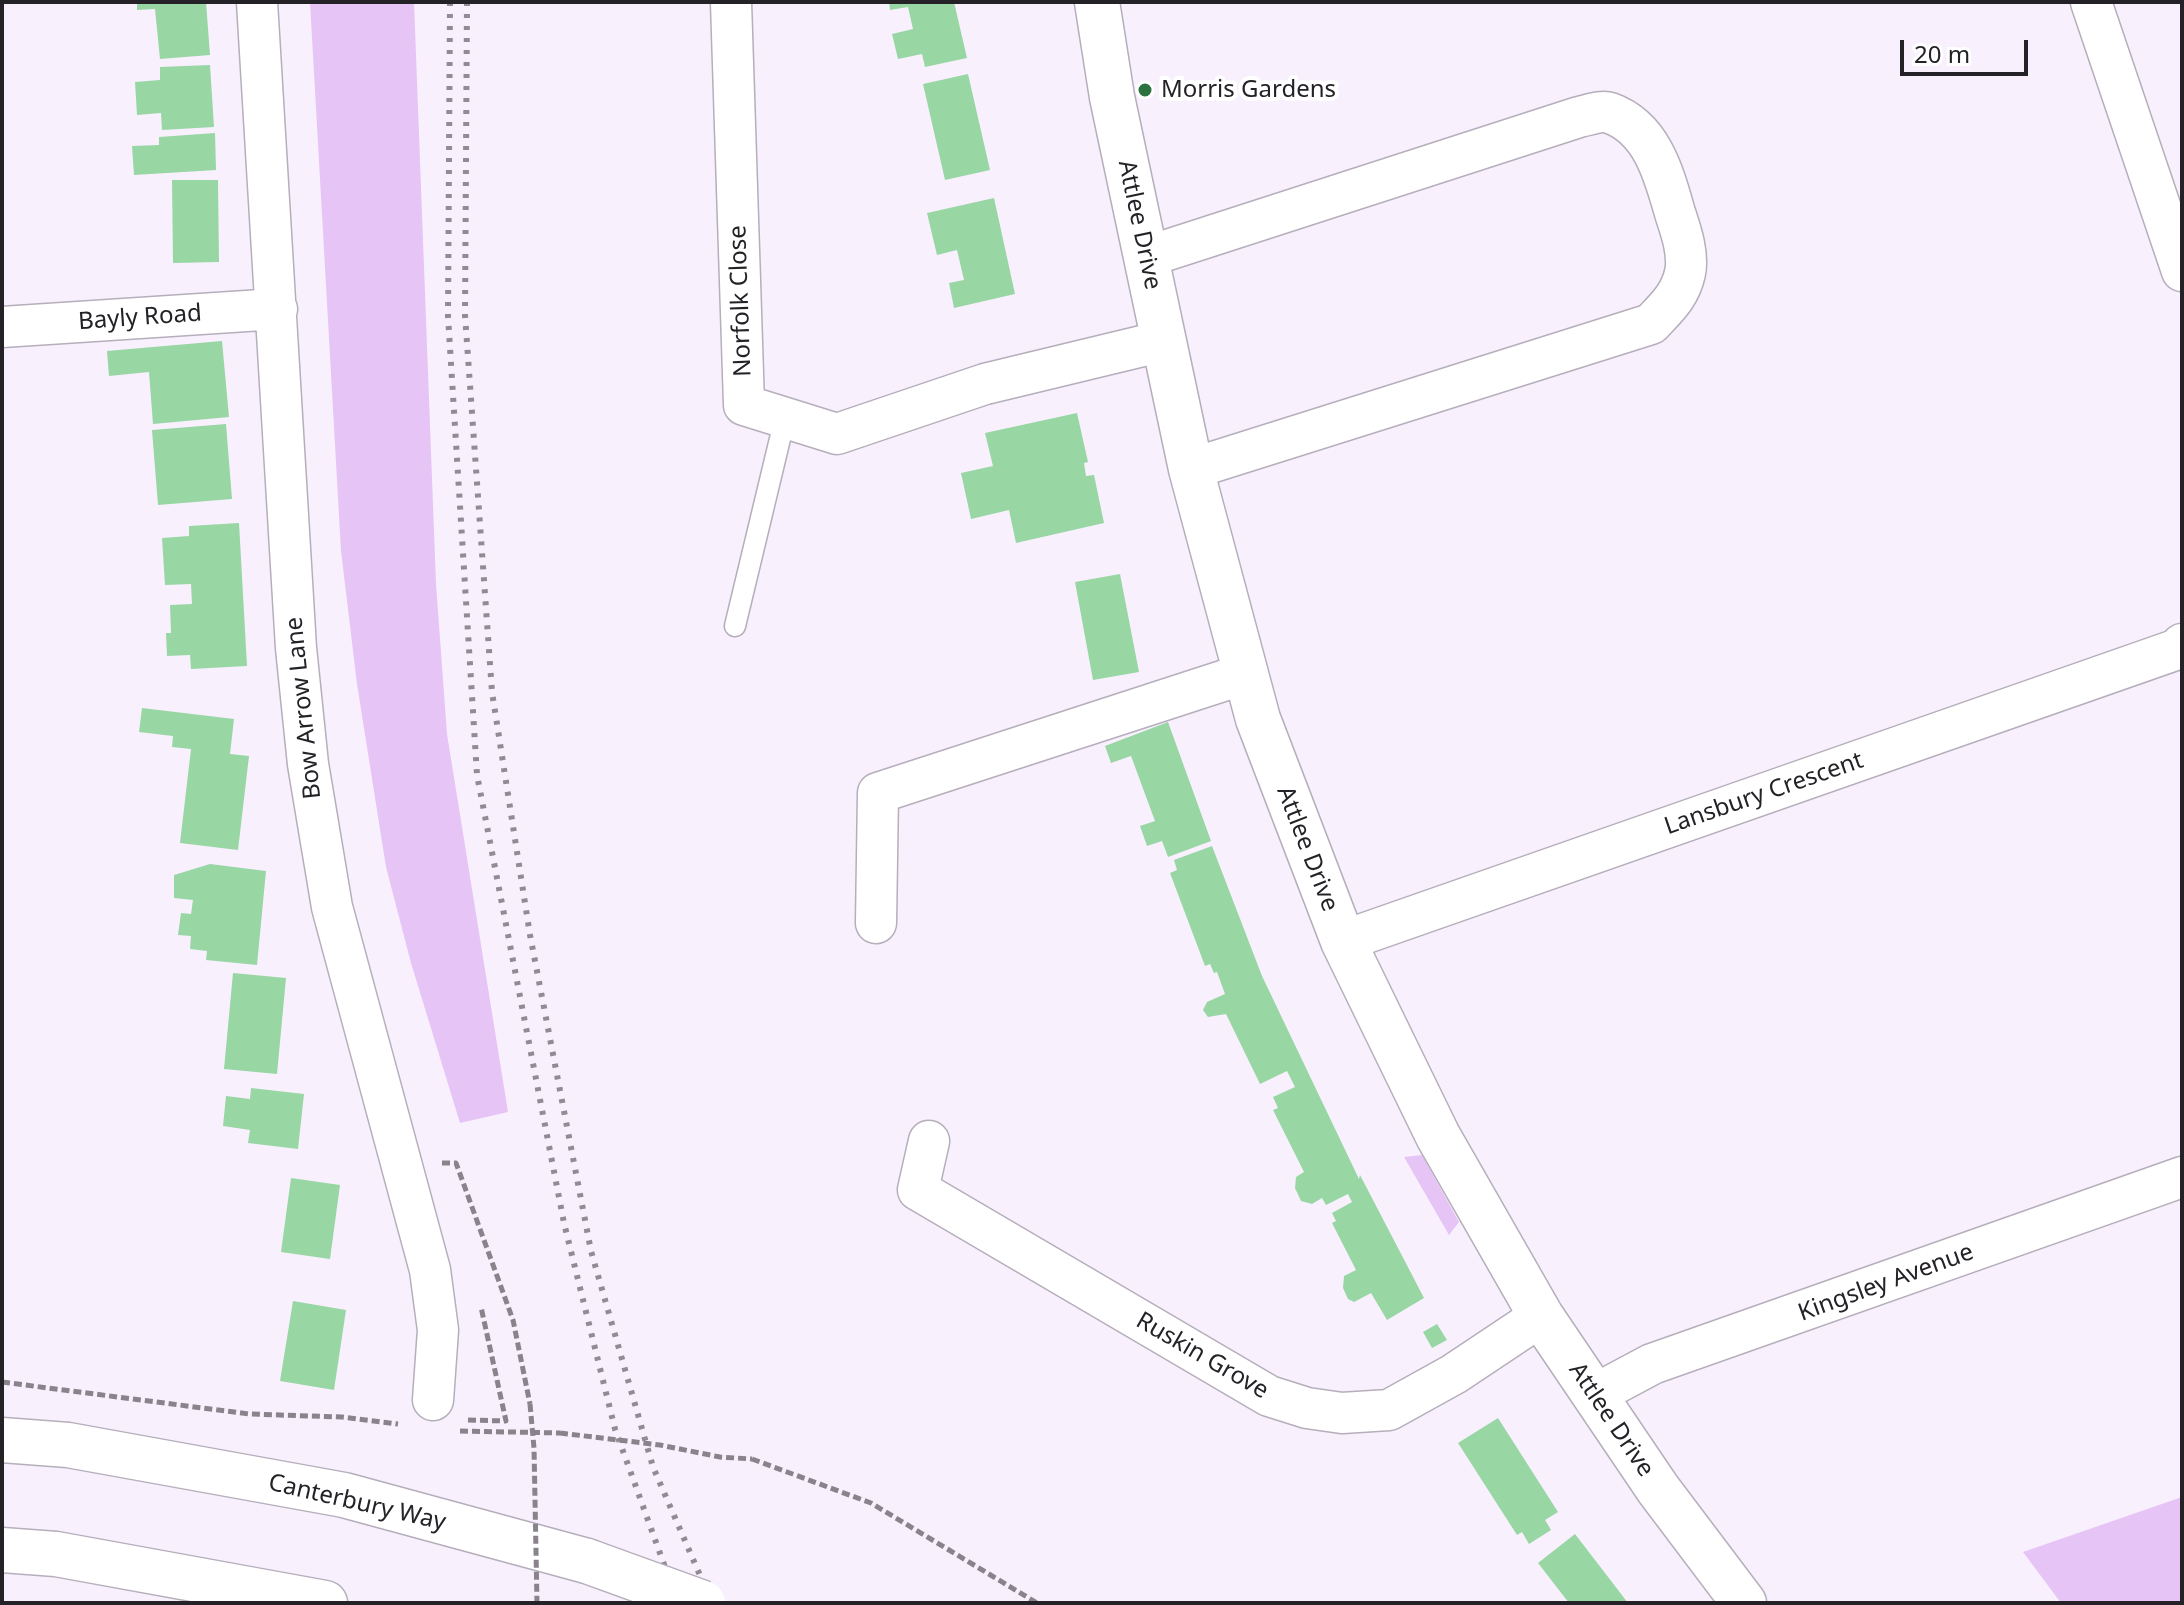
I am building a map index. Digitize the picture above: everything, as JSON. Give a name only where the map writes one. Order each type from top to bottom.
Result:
[{"type":"main road","name":"Attlee Drive","points":[[1097,2],[1112,97],[1163,341],[1191,469],[1244,674],[1258,719],[1343,941],[1438,1136],[1541,1316],[1698,1545],[1744,1603]]},
{"type":"main road","name":"Canterbury Way","points":[[2,1440],[68,1445],[344,1495],[587,1561],[703,1603]]},
{"type":"main road","points":[[2,1550],[56,1554],[325,1603]]},
{"type":"street","name":"Bow Arrow Lane","points":[[257,2],[296,648],[310,778],[335,919],[430,1270],[438,1330],[431,1419]]},
{"type":"street","name":"Norfolk Close","points":[[731,2],[744,405],[837,434],[985,384],[1163,341]]},
{"type":"street","points":[[2091,2],[2182,271]]},
{"type":"street","points":[[1146,257],[1579,117],[1606,111],[1629,122],[1661,166],[1684,240],[1686,270],[1678,296],[1651,324],[1191,469]]},
{"type":"street","name":"Bayly Road","points":[[2,327],[277,309]]},
{"type":"street","name":"Lansbury Crescent","points":[[1343,941],[2178,649],[2182,644]]},
{"type":"street","points":[[876,923],[878,793],[1244,674]]},
{"type":"street","name":"Ruskin Grove","points":[[929,1141],[918,1190],[1269,1396],[1307,1408],[1342,1413],[1389,1410],[1454,1374],[1541,1316]]},
{"type":"street","name":"Kingsley Avenue","points":[[1594,1395],[1652,1364],[2182,1177]]},
{"type":"lane","points":[[735,626],[785,418]]},
{"type":"path","points":[[445,1162],[456,1163],[504,1290],[521,1356],[534,1448],[537,1603]]},
{"type":"path","points":[[2,1382],[249,1414],[431,1419],[752,1459],[871,1503],[1037,1603]]},
{"type":"shaded area","points":[[310,2],[414,2],[436,584],[447,734],[508,1112],[460,1123],[411,963],[386,867],[357,684],[341,551]]},
{"type":"shaded area","points":[[1422,1155],[1459,1222],[1449,1235],[1404,1157]]},
{"type":"shaded area","points":[[2182,1497],[2182,1603],[2061,1603],[2023,1552]]},
{"type":"building","points":[[137,2],[206,2],[210,55],[160,59],[155,9],[137,10]]},
{"type":"building","points":[[889,2],[954,2],[967,58],[925,67],[922,54],[898,59],[892,34],[913,29],[908,7],[890,10]]},
{"type":"building","points":[[210,65],[214,127],[162,130],[161,113],[137,115],[135,82],[160,80],[160,67]]},
{"type":"building","points":[[968,74],[990,170],[945,180],[923,84]]},
{"type":"building","points":[[215,133],[216,170],[134,175],[132,146],[159,145],[159,137]]},
{"type":"building","points":[[172,180],[218,180],[219,262],[173,263]]},
{"type":"building","points":[[994,198],[1015,294],[954,308],[949,283],[964,280],[957,250],[937,255],[927,213]]},
{"type":"building","points":[[222,341],[229,417],[153,424],[149,372],[109,376],[107,351]]},
{"type":"building","points":[[1077,413],[1088,462],[1084,463],[1086,476],[1094,475],[1104,523],[1016,543],[1009,510],[971,519],[961,473],[993,466],[985,433]]},
{"type":"building","points":[[226,424],[232,499],[158,505],[152,430]]},
{"type":"building","points":[[239,523],[247,666],[191,669],[190,655],[167,656],[166,633],[171,633],[170,605],[192,604],[191,584],[165,585],[162,538],[189,536],[189,526]]},
{"type":"building","points":[[1120,574],[1139,672],[1093,680],[1075,582]]},
{"type":"building","points":[[142,708],[234,719],[230,754],[249,756],[238,850],[180,843],[191,749],[172,747],[173,736],[139,732]]},
{"type":"building","points":[[1168,722],[1211,841],[1168,857],[1162,841],[1147,846],[1140,826],[1155,821],[1131,756],[1111,763],[1105,746]]},
{"type":"building","points":[[1212,846],[1262,976],[1359,1179],[1360,1175],[1424,1298],[1387,1320],[1371,1293],[1354,1302],[1348,1299],[1343,1288],[1344,1276],[1356,1270],[1332,1223],[1336,1221],[1332,1213],[1352,1202],[1348,1194],[1326,1205],[1322,1198],[1312,1204],[1301,1201],[1295,1188],[1296,1177],[1304,1172],[1273,1110],[1278,1108],[1273,1097],[1295,1087],[1287,1071],[1260,1084],[1226,1014],[1208,1017],[1203,1010],[1207,1002],[1225,994],[1217,972],[1214,973],[1210,964],[1205,966],[1170,873],[1177,870],[1174,860]]},
{"type":"building","points":[[210,864],[266,871],[257,965],[206,960],[207,951],[190,949],[191,936],[178,935],[181,913],[191,914],[193,900],[174,898],[174,875]]},
{"type":"building","points":[[233,973],[286,978],[277,1074],[224,1069]]},
{"type":"building","points":[[251,1088],[304,1094],[298,1149],[248,1143],[250,1130],[223,1126],[226,1096],[250,1099]]},
{"type":"building","points":[[291,1178],[340,1185],[330,1259],[281,1252]]},
{"type":"building","points":[[293,1301],[346,1310],[334,1390],[280,1381]]},
{"type":"building","points":[[1437,1324],[1447,1340],[1432,1348],[1423,1332]]},
{"type":"building","points":[[1498,1418],[1558,1512],[1545,1520],[1551,1530],[1529,1544],[1522,1532],[1517,1535],[1458,1443]]},
{"type":"building","points":[[1575,1534],[1628,1603],[1569,1603],[1538,1563]]},
{"type":"railway","points":[[450,2],[448,316],[477,775],[564,1223],[615,1429],[678,1603]]},
{"type":"railway","points":[[467,2],[465,315],[492,692],[530,935],[591,1251],[653,1467],[712,1603]]},
{"type":"place","name":"Morris Gardens","points":[[1145,90]]}]
